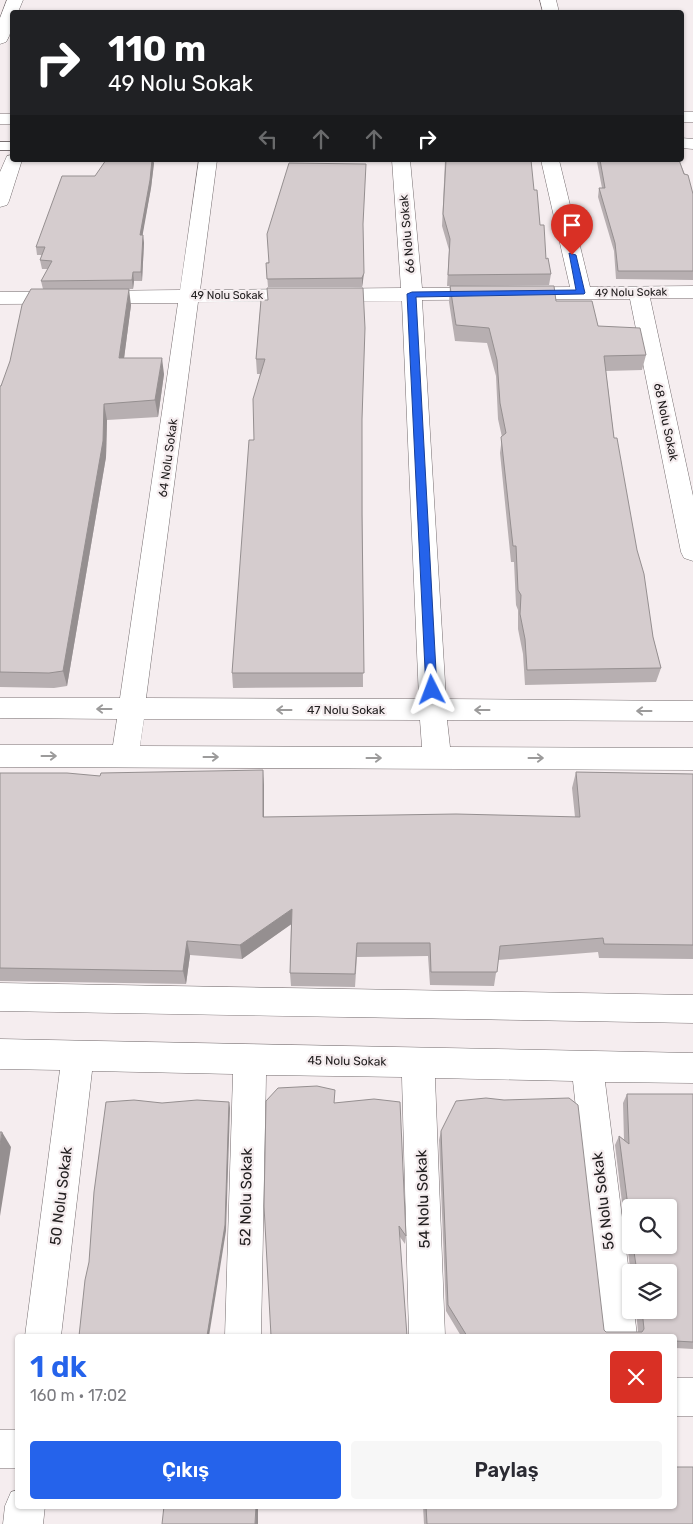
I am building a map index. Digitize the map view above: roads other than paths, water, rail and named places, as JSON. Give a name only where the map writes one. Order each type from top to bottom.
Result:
[{"type":"street","points":[[0,39],[10,13]]},
{"type":"street","points":[[0,201],[13,162]]},
{"type":"street","name":"64 Nolu Sokak","points":[[125,756],[208,162]]},
{"type":"street","name":"66 Nolu Sokak","points":[[401,162],[412,294],[437,758]]},
{"type":"street","points":[[550,162],[581,293]]},
{"type":"street","name":"68 Nolu Sokak","points":[[639,292],[693,552]]},
{"type":"street","name":"49 Nolu Sokak","points":[[0,298],[693,292]]},
{"type":"street","name":"47 Nolu Sokak","points":[[0,708],[693,712]]},
{"type":"street","points":[[0,756],[693,759]]},
{"type":"street","points":[[0,997],[693,1009]]},
{"type":"street","name":"45 Nolu Sokak","points":[[0,1054],[693,1068]]},
{"type":"street","name":"50 Nolu Sokak","points":[[43,1334],[78,1055]]},
{"type":"street","name":"52 Nolu Sokak","points":[[243,1334],[250,1058]]},
{"type":"street","name":"54 Nolu Sokak","points":[[418,1062],[428,1334]]},
{"type":"street","name":"56 Nolu Sokak","points":[[587,1065],[619,1334]]},
{"type":"street","points":[[677,1397],[693,1396]]},
{"type":"street","points":[[0,1449],[15,1449]]},
{"type":"street","points":[[24,1524],[25,1509]]}]
